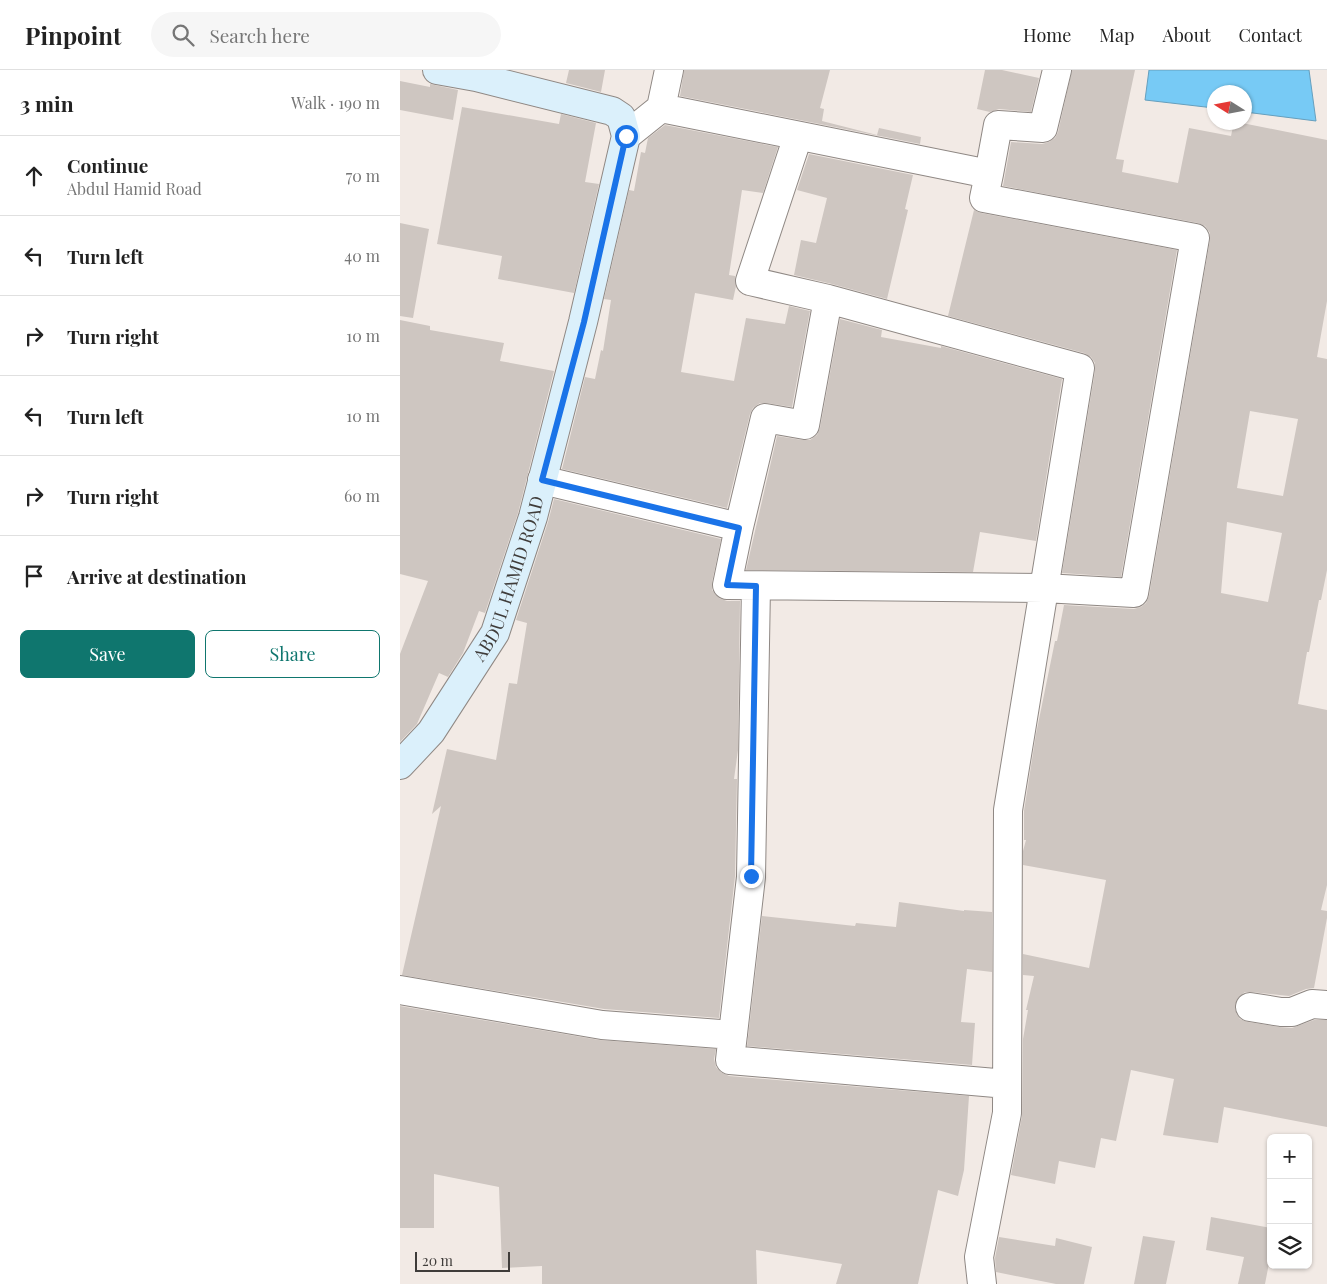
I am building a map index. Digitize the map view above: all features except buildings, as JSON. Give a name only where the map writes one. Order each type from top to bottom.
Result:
[{"type":"street","points":[[437,70],[476,77],[612,111],[621,117],[626,136],[660,108],[669,70]]},
{"type":"street","points":[[828,299],[805,425],[765,418],[727,585],[1044,588],[1134,593],[1195,238],[984,198],[998,125],[1043,128],[1057,70]]},
{"type":"street","points":[[660,108],[989,174]]},
{"type":"street","name":"ABDUL HAMID ROAD","points":[[400,765],[431,732],[495,633],[533,517],[584,322],[626,136]]},
{"type":"street","points":[[798,136],[750,281],[828,299],[1080,368],[1008,810],[1008,1113],[979,1257],[982,1284]]},
{"type":"street","points":[[542,480],[739,528]]},
{"type":"street","points":[[756,586],[751,876],[730,1060],[1007,1084]]},
{"type":"street","points":[[400,990],[602,1025],[733,1035]]},
{"type":"street","points":[[1250,1007],[1292,1012],[1312,1004],[1327,1005]]},
{"type":"water","points":[[1149,70],[1309,70],[1316,121],[1252,113],[1252,85],[1207,85],[1207,107],[1145,100]]},
{"type":"route","points":[[626,136],[584,322],[542,480],[739,528],[727,585],[756,586],[751,876]]}]
